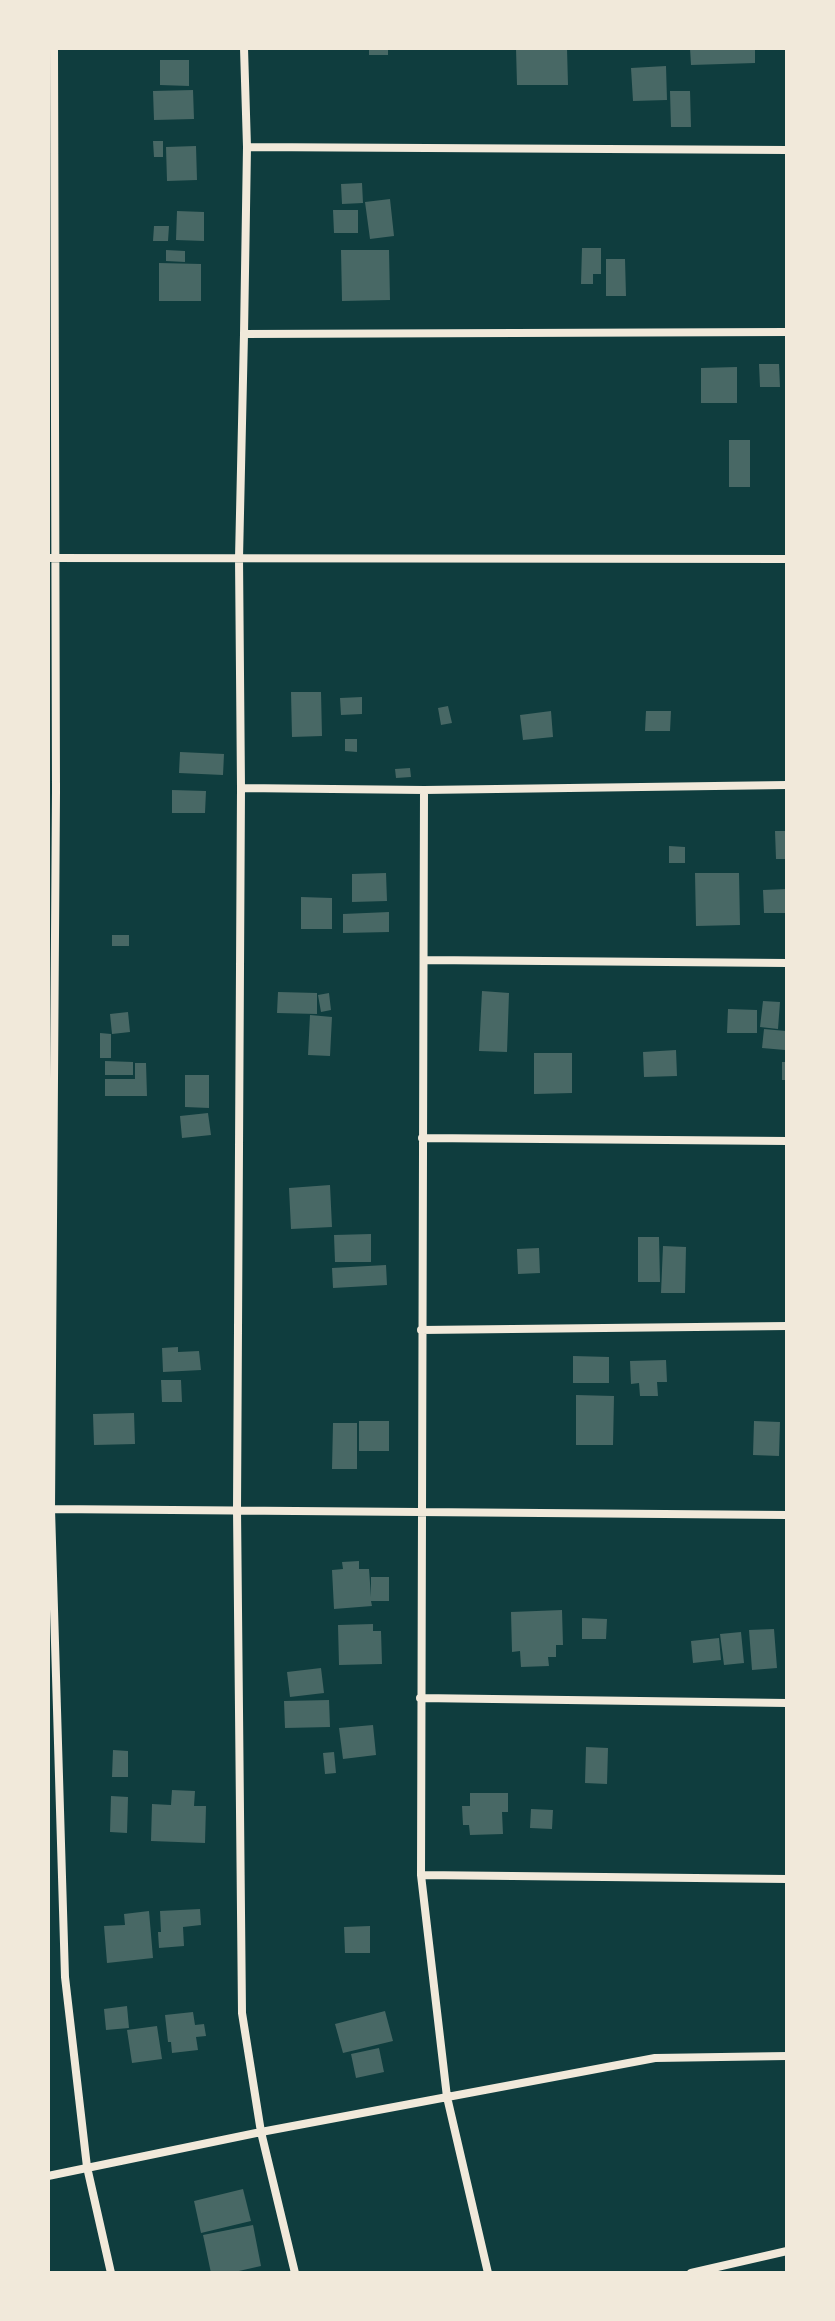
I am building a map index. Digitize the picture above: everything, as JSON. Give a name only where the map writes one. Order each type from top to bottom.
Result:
[{"type":"street","points":[[54,48],[49,1509],[65,1977],[87,2167],[111,2273]]},
{"type":"street","points":[[244,48],[247,147],[239,558],[241,788],[237,1509],[242,2013],[261,2132],[295,2273]]},
{"type":"street","points":[[247,147],[787,150]]},
{"type":"street","points":[[244,334],[787,332]]},
{"type":"street","points":[[51,558],[787,559]]},
{"type":"street","points":[[241,788],[424,790],[787,785]]},
{"type":"street","points":[[424,790],[421,1875],[447,2097],[488,2273]]},
{"type":"street","points":[[424,960],[787,963]]},
{"type":"street","points":[[422,1138],[787,1141]]},
{"type":"street","points":[[421,1330],[787,1326]]},
{"type":"street","points":[[49,1509],[787,1515]]},
{"type":"street","points":[[420,1698],[787,1703]]},
{"type":"street","points":[[421,1875],[787,1879]]},
{"type":"street","points":[[48,2176],[261,2132],[655,2058],[787,2056]]},
{"type":"street","points":[[691,2273],[787,2251]]},
{"type":"building","points":[[369,48],[388,48],[388,55],[369,55]]},
{"type":"building","points":[[516,48],[567,48],[568,85],[517,85]]},
{"type":"building","points":[[690,48],[755,48],[755,63],[691,65]]},
{"type":"building","points":[[160,60],[189,60],[189,86],[160,85]]},
{"type":"building","points":[[666,66],[667,100],[633,101],[631,68]]},
{"type":"building","points":[[193,90],[194,119],[154,120],[153,91]]},
{"type":"building","points":[[670,91],[690,91],[691,127],[671,127]]},
{"type":"building","points":[[153,141],[163,141],[163,157],[154,157]]},
{"type":"building","points":[[196,146],[197,180],[167,181],[166,147]]},
{"type":"building","points":[[362,183],[363,203],[342,204],[341,184]]},
{"type":"building","points":[[390,199],[394,236],[370,239],[365,202]]},
{"type":"building","points":[[333,210],[358,210],[358,233],[334,233]]},
{"type":"building","points":[[177,211],[204,212],[204,241],[176,240]]},
{"type":"building","points":[[154,226],[169,226],[168,241],[153,241]]},
{"type":"building","points":[[582,248],[601,248],[601,274],[593,274],[593,284],[581,284]]},
{"type":"building","points":[[166,250],[185,251],[185,262],[166,261]]},
{"type":"building","points":[[341,250],[389,250],[390,300],[342,301]]},
{"type":"building","points":[[606,259],[625,259],[626,296],[606,296]]},
{"type":"building","points":[[159,263],[201,264],[201,301],[159,301]]},
{"type":"building","points":[[759,364],[779,364],[780,387],[760,387]]},
{"type":"building","points":[[737,367],[737,403],[701,403],[701,368]]},
{"type":"building","points":[[729,440],[750,440],[750,487],[729,487]]},
{"type":"building","points":[[291,692],[321,692],[322,736],[292,737]]},
{"type":"building","points":[[362,697],[362,714],[341,715],[340,698]]},
{"type":"building","points":[[448,706],[452,723],[441,725],[438,708]]},
{"type":"building","points":[[551,711],[553,737],[523,740],[520,715]]},
{"type":"building","points":[[646,711],[671,711],[670,731],[645,731]]},
{"type":"building","points":[[345,739],[357,739],[357,752],[345,751]]},
{"type":"building","points":[[180,752],[224,754],[223,775],[179,773]]},
{"type":"building","points":[[410,768],[411,777],[396,778],[395,769]]},
{"type":"building","points":[[172,790],[206,791],[205,813],[172,813]]},
{"type":"building","points":[[775,831],[787,831],[787,859],[776,859]]},
{"type":"building","points":[[669,846],[685,847],[685,863],[669,863]]},
{"type":"building","points":[[386,873],[387,901],[352,902],[352,874]]},
{"type":"building","points":[[695,873],[739,873],[740,925],[696,926]]},
{"type":"building","points":[[787,889],[787,913],[764,913],[763,890]]},
{"type":"building","points":[[301,897],[332,898],[332,929],[301,929]]},
{"type":"building","points":[[389,912],[389,932],[343,933],[343,914]]},
{"type":"building","points":[[112,935],[129,935],[129,946],[112,946]]},
{"type":"building","points":[[482,991],[509,993],[507,1052],[479,1051]]},
{"type":"building","points":[[278,992],[317,993],[317,1014],[277,1013]]},
{"type":"building","points":[[329,993],[331,1010],[321,1012],[318,995]]},
{"type":"building","points":[[763,1001],[780,1002],[778,1029],[760,1027]]},
{"type":"building","points":[[728,1009],[757,1010],[757,1033],[727,1033]]},
{"type":"building","points":[[128,1012],[130,1032],[112,1034],[110,1014]]},
{"type":"building","points":[[310,1015],[332,1017],[330,1056],[308,1055]]},
{"type":"building","points":[[764,1029],[786,1031],[785,1050],[762,1048]]},
{"type":"building","points":[[100,1033],[111,1034],[111,1058],[100,1058]]},
{"type":"building","points":[[676,1050],[677,1076],[644,1077],[643,1052]]},
{"type":"building","points":[[534,1053],[572,1053],[572,1093],[534,1094]]},
{"type":"building","points":[[105,1061],[133,1062],[133,1075],[105,1075]]},
{"type":"building","points":[[782,1062],[787,1062],[787,1080],[782,1080]]},
{"type":"building","points":[[135,1063],[146,1063],[147,1096],[105,1096],[105,1079],[135,1079]]},
{"type":"building","points":[[185,1075],[209,1075],[209,1108],[185,1107]]},
{"type":"building","points":[[208,1113],[211,1135],[182,1138],[180,1116]]},
{"type":"building","points":[[330,1185],[332,1227],[291,1229],[289,1188]]},
{"type":"building","points":[[371,1234],[371,1262],[335,1262],[334,1235]]},
{"type":"building","points":[[638,1237],[659,1237],[660,1282],[638,1282]]},
{"type":"building","points":[[663,1246],[686,1247],[685,1293],[661,1293]]},
{"type":"building","points":[[539,1248],[540,1273],[518,1274],[517,1249]]},
{"type":"building","points":[[386,1265],[387,1285],[333,1288],[332,1268]]},
{"type":"building","points":[[178,1347],[178,1352],[199,1351],[201,1370],[163,1372],[162,1348]]},
{"type":"building","points":[[573,1356],[609,1357],[609,1383],[573,1383]]},
{"type":"building","points":[[666,1360],[667,1382],[657,1382],[658,1396],[640,1396],[639,1383],[631,1384],[630,1361]]},
{"type":"building","points":[[161,1380],[181,1380],[182,1402],[162,1402]]},
{"type":"building","points":[[576,1395],[614,1396],[613,1445],[576,1445]]},
{"type":"building","points":[[134,1413],[135,1444],[94,1445],[93,1414]]},
{"type":"building","points":[[359,1421],[389,1421],[389,1451],[359,1451]]},
{"type":"building","points":[[754,1421],[780,1422],[779,1456],[753,1455]]},
{"type":"building","points":[[333,1423],[357,1423],[357,1469],[332,1469]]},
{"type":"building","points":[[359,1561],[359,1569],[369,1569],[371,1597],[371,1577],[389,1577],[389,1601],[371,1601],[372,1606],[334,1609],[332,1570],[343,1569],[342,1562]]},
{"type":"building","points":[[562,1610],[563,1645],[556,1645],[556,1657],[548,1657],[549,1666],[521,1667],[520,1651],[512,1652],[511,1612]]},
{"type":"building","points":[[582,1618],[607,1619],[606,1639],[582,1639]]},
{"type":"building","points":[[373,1624],[373,1631],[381,1631],[382,1664],[339,1665],[338,1625]]},
{"type":"building","points":[[774,1629],[777,1668],[752,1670],[749,1630]]},
{"type":"building","points":[[741,1632],[744,1663],[724,1665],[720,1634]]},
{"type":"building","points":[[719,1638],[721,1660],[693,1663],[691,1641]]},
{"type":"building","points":[[321,1668],[324,1693],[290,1697],[287,1672]]},
{"type":"building","points":[[329,1700],[330,1727],[285,1728],[284,1701]]},
{"type":"building","points":[[373,1725],[376,1755],[343,1759],[339,1728]]},
{"type":"building","points":[[586,1747],[608,1748],[607,1784],[585,1783]]},
{"type":"building","points":[[113,1750],[128,1751],[128,1777],[112,1777]]},
{"type":"building","points":[[334,1752],[336,1773],[325,1774],[323,1753]]},
{"type":"building","points":[[172,1790],[195,1791],[194,1806],[206,1806],[205,1843],[151,1841],[152,1804],[171,1805]]},
{"type":"building","points":[[470,1793],[508,1793],[508,1812],[502,1812],[503,1834],[470,1835],[469,1825],[463,1825],[462,1806],[470,1806]]},
{"type":"building","points":[[111,1796],[128,1797],[127,1833],[110,1832]]},
{"type":"building","points":[[531,1809],[553,1810],[552,1829],[530,1828]]},
{"type":"building","points":[[200,1909],[201,1925],[183,1927],[184,1946],[159,1948],[160,1911]]},
{"type":"building","points":[[149,1911],[153,1958],[107,1963],[104,1926],[125,1925],[124,1914]]},
{"type":"building","points":[[370,1926],[370,1953],[345,1953],[344,1927]]},
{"type":"building","points":[[127,2006],[129,2028],[106,2030],[104,2009]]},
{"type":"building","points":[[385,2011],[393,2041],[343,2053],[335,2024]]},
{"type":"building","points":[[193,2012],[195,2025],[204,2024],[206,2036],[196,2037],[198,2050],[172,2053],[165,2015]]},
{"type":"building","points":[[157,2026],[162,2059],[132,2063],[127,2030]]},
{"type":"building","points":[[379,2048],[384,2072],[356,2078],[351,2054]]},
{"type":"building","points":[[243,2189],[251,2221],[201,2233],[194,2201]]},
{"type":"building","points":[[253,2225],[261,2266],[230,2273],[211,2273],[203,2235]]}]
